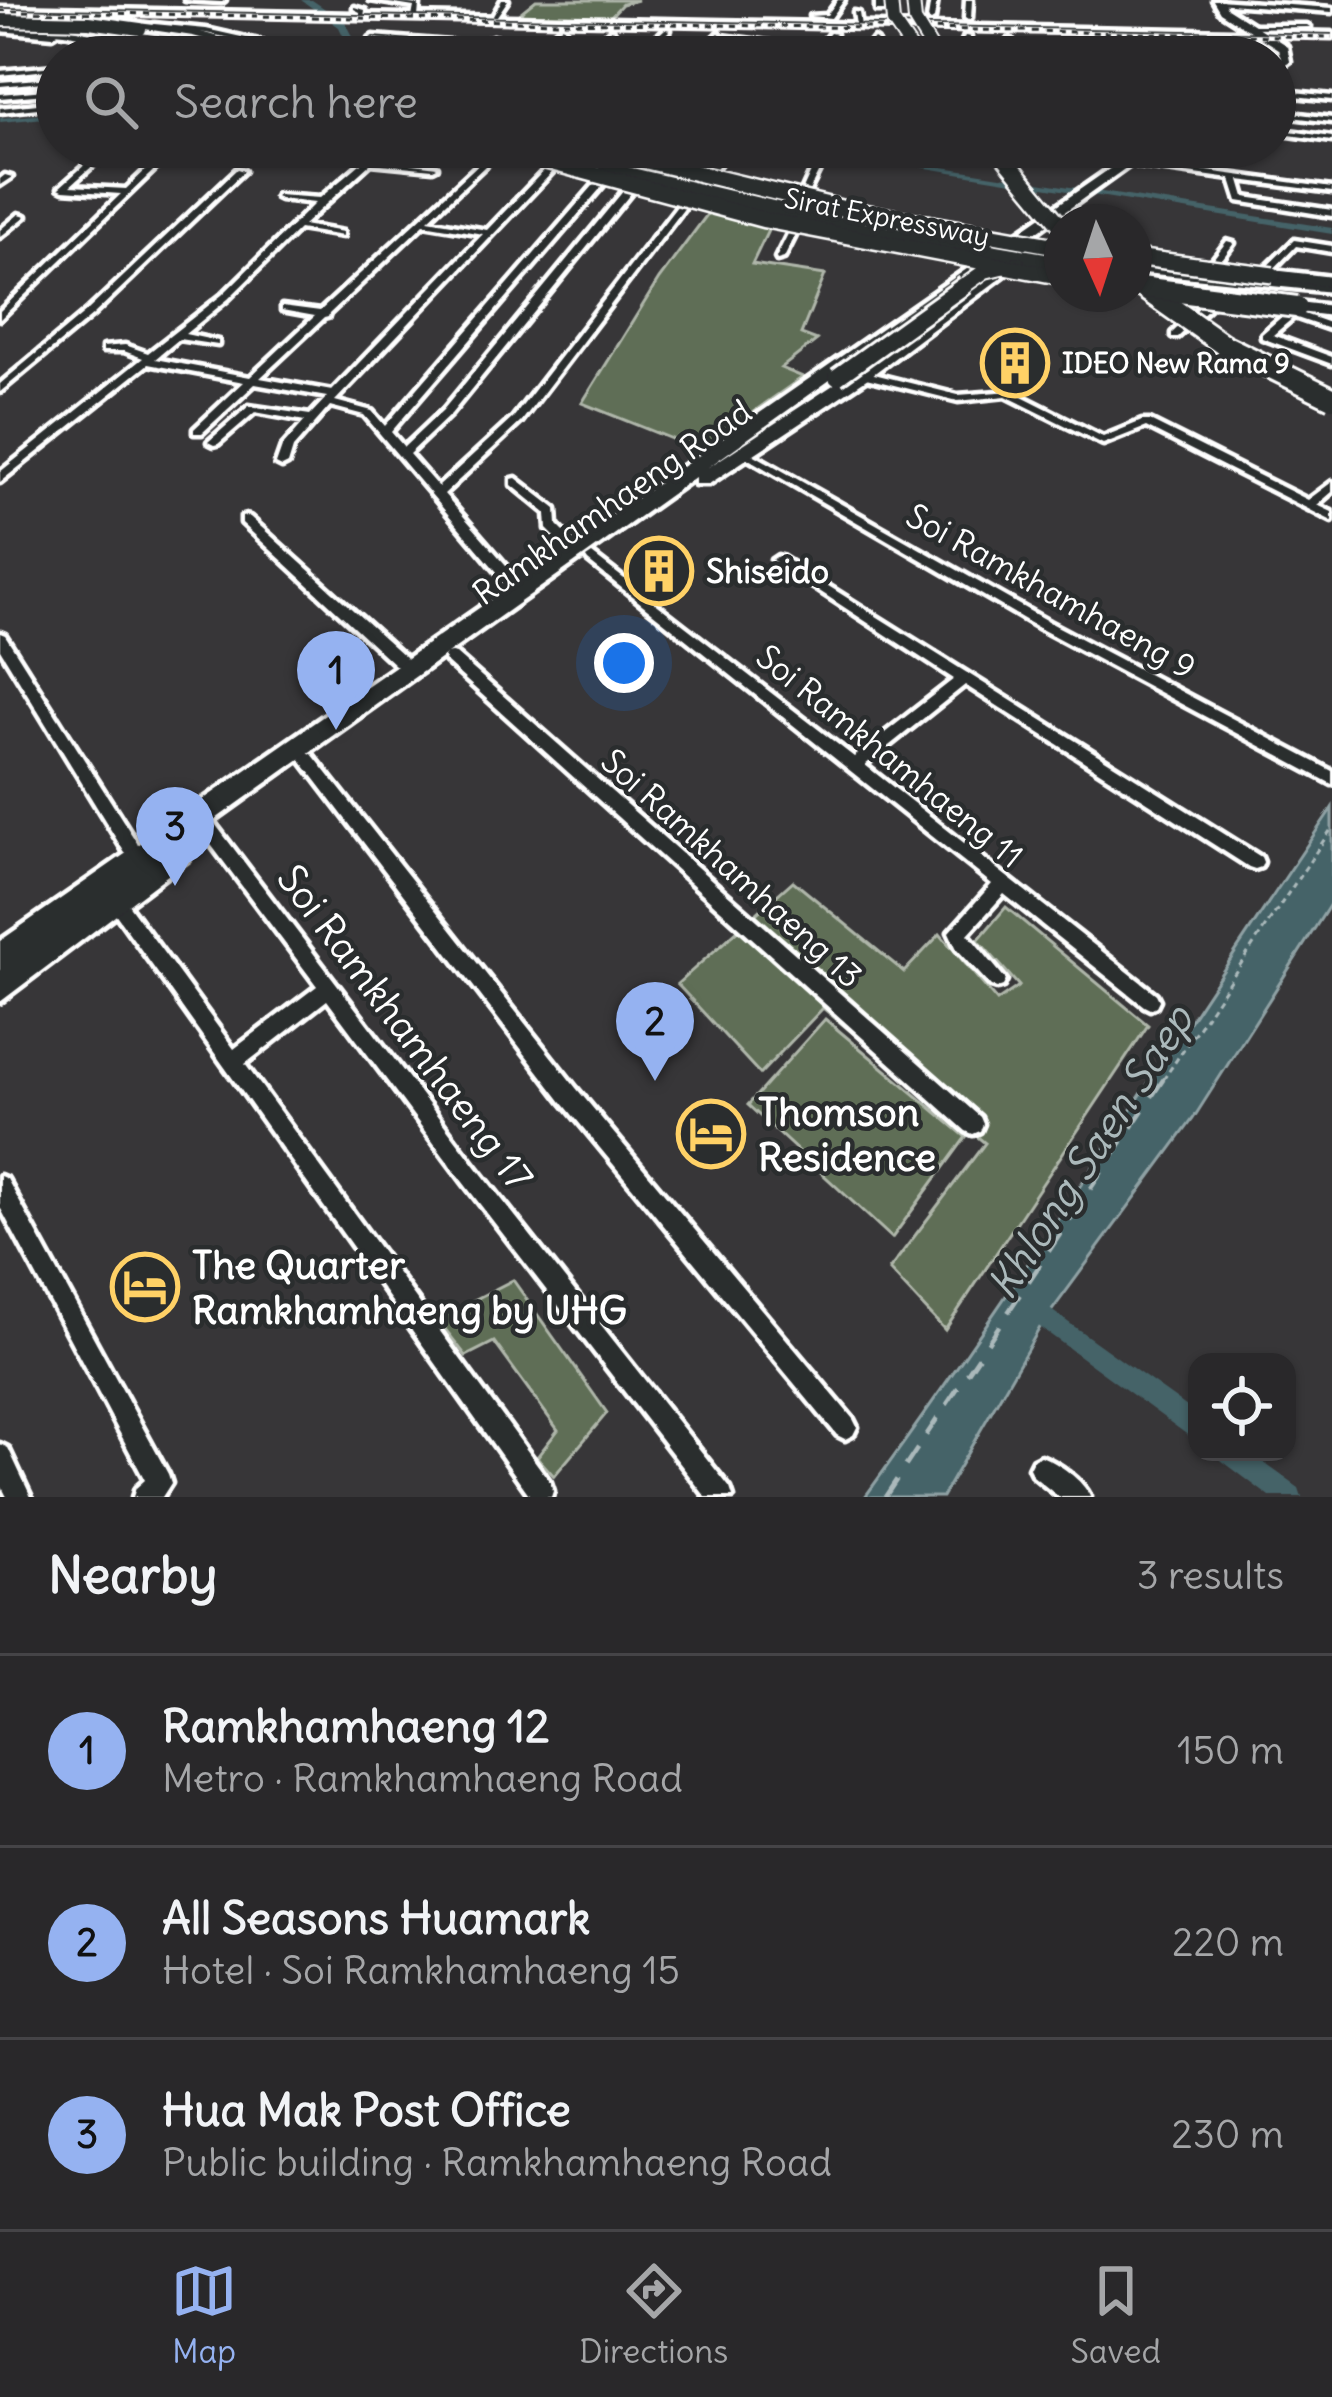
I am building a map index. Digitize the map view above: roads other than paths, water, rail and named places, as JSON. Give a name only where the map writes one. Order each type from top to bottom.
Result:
[{"type":"highway","points":[[908,0],[909,22],[919,36]]},
{"type":"highway","points":[[884,3],[893,36]]},
{"type":"highway","points":[[2,22],[88,22],[194,36]]},
{"type":"highway","points":[[2,22],[94,36]]},
{"type":"highway","points":[[146,27],[180,36]]},
{"type":"highway","points":[[79,30],[141,36]]},
{"type":"highway","name":"Sirat Expressway","points":[[577,168],[805,229],[1044,248]]},
{"type":"highway","name":"Sirat Expressway","points":[[676,168],[841,208],[1044,246]]},
{"type":"highway","points":[[1010,168],[1044,221]]},
{"type":"highway","points":[[1018,168],[1044,216]]},
{"type":"highway","points":[[1152,277],[1332,296]]},
{"type":"highway","points":[[1152,277],[1332,296]]},
{"type":"highway","points":[[1152,289],[1224,345],[1332,398]]},
{"type":"highway","points":[[1152,292],[1209,347],[1332,408]]},
{"type":"main road","points":[[1215,1],[1262,36]]},
{"type":"main road","points":[[2,22],[105,36]]},
{"type":"main road","points":[[2,22],[73,36]]},
{"type":"main road","points":[[1255,31],[1261,36]]},
{"type":"main road","points":[[614,168],[862,229],[1044,247]]},
{"type":"main road","points":[[614,168],[702,182],[798,213]]},
{"type":"main road","name":"Ramkhamhaeng Road","points":[[1079,204],[1130,168]]},
{"type":"main road","points":[[641,174],[691,194],[1011,253]]},
{"type":"main road","name":"Ramkhamhaeng Road","points":[[3,964],[521,584],[770,436],[862,374],[990,281],[1030,230],[1044,223]]},
{"type":"main road","points":[[935,240],[1030,230]]},
{"type":"main road","points":[[935,240],[989,256],[1044,250]]},
{"type":"main road","points":[[935,240],[968,272]]},
{"type":"main road","name":"Ramkhamhaeng Road","points":[[1011,253],[1044,248]]},
{"type":"main road","points":[[770,436],[837,377],[985,271],[1044,254]]},
{"type":"main road","name":"Ramkhamhaeng Road","points":[[3,964],[131,848],[400,661],[651,497],[989,256]]},
{"type":"main road","points":[[990,281],[1044,257]]},
{"type":"main road","points":[[1152,274],[1208,272],[1259,278],[1332,296]]},
{"type":"main road","points":[[1152,278],[1269,296],[1332,296]]},
{"type":"main road","name":"Ramkhamhaeng Road","points":[[3,964],[204,832],[451,658],[651,497]]},
{"type":"main road","name":"Ramkhamhaeng Road","points":[[3,964],[116,901],[204,832]]},
{"type":"street","points":[[27,9],[34,0]]},
{"type":"street","points":[[188,0],[222,0]]},
{"type":"street","points":[[373,0],[417,5],[415,17]]},
{"type":"street","points":[[494,15],[505,0]]},
{"type":"street","points":[[931,20],[934,0]]},
{"type":"street","points":[[968,18],[970,0]]},
{"type":"street","points":[[1248,0],[1332,7]]},
{"type":"street","points":[[1215,1],[1332,7]]},
{"type":"street","points":[[826,5],[839,4]]},
{"type":"street","points":[[813,16],[829,18],[839,4]]},
{"type":"street","points":[[0,9],[359,12],[415,17],[1332,34]]},
{"type":"street","points":[[856,13],[859,26]]},
{"type":"street","points":[[1255,31],[1306,27]]},
{"type":"street","points":[[552,36],[562,28]]},
{"type":"street","points":[[409,30],[457,36]]},
{"type":"street","points":[[662,36],[668,30]]},
{"type":"street","points":[[606,36],[612,31]]},
{"type":"street","points":[[0,73],[36,70]]},
{"type":"street","points":[[0,84],[36,81]]},
{"type":"street","points":[[0,96],[36,93]]},
{"type":"street","points":[[1296,94],[1332,98]]},
{"type":"street","points":[[0,110],[36,106]]},
{"type":"street","points":[[1296,116],[1332,120]]},
{"type":"street","points":[[1296,130],[1332,134]]},
{"type":"street","points":[[86,168],[64,188],[128,192]]},
{"type":"street","points":[[0,316],[153,168]]},
{"type":"street","points":[[0,478],[179,336],[361,168]]},
{"type":"street","points":[[198,431],[478,168]]},
{"type":"street","points":[[282,464],[288,447],[313,419],[547,168]]},
{"type":"street","points":[[386,431],[609,168]]},
{"type":"street","points":[[405,452],[447,412],[646,168]]},
{"type":"street","points":[[702,182],[712,168]]},
{"type":"street","points":[[780,258],[817,168]]},
{"type":"street","points":[[1203,168],[1332,190]]},
{"type":"street","points":[[0,388],[90,313],[241,171]]},
{"type":"street","points":[[1235,177],[1241,199],[1332,213]]},
{"type":"street","points":[[1261,180],[1263,193]]},
{"type":"street","points":[[439,492],[517,420],[691,194]]},
{"type":"street","points":[[280,197],[322,201]]},
{"type":"street","points":[[0,234],[22,216]]},
{"type":"street","points":[[425,222],[490,233]]},
{"type":"street","points":[[296,226],[340,234]]},
{"type":"street","points":[[1208,272],[1230,243]]},
{"type":"street","points":[[1259,278],[1294,243],[1332,249]]},
{"type":"street","points":[[1174,335],[1223,290]]},
{"type":"street","points":[[1269,296],[1277,307],[1332,327]]},
{"type":"street","points":[[285,308],[325,315]]},
{"type":"street","points":[[1292,313],[1266,336],[1332,361]]},
{"type":"street","points":[[179,336],[214,343]]},
{"type":"street","points":[[107,349],[125,348],[150,359],[331,399],[368,413],[521,584]]},
{"type":"street","points":[[862,374],[958,398],[1008,393],[1103,441],[1146,423],[1332,517]]},
{"type":"street","points":[[214,442],[253,408],[313,419]]},
{"type":"street","name":"Soi Ramkhamhaeng 9","points":[[744,452],[1044,625],[1332,778]]},
{"type":"street","name":"Soi Ramkhamhaeng 11","points":[[516,482],[552,512],[552,528],[581,552],[1150,1000]]},
{"type":"street","points":[[1310,505],[1332,486]]},
{"type":"street","points":[[246,520],[400,661]]},
{"type":"street","points":[[778,560],[1255,862]]},
{"type":"street","points":[[0,638],[131,848]]},
{"type":"street","name":"Soi Ramkhamhaeng 13","points":[[451,658],[973,1124]]},
{"type":"street","points":[[854,765],[966,677]]},
{"type":"street","points":[[308,758],[568,1096],[845,1427]]},
{"type":"street","name":"Soi Ramkhamhaeng 17","points":[[204,832],[721,1497]]},
{"type":"street","points":[[997,980],[958,932],[1002,885]]},
{"type":"street","points":[[116,901],[541,1491]]},
{"type":"street","points":[[233,1061],[328,988]]},
{"type":"street","points":[[0,1186],[159,1483],[145,1497]]},
{"type":"street","points":[[0,1456],[19,1497]]},
{"type":"street","points":[[1041,1468],[1078,1497]]},
{"type":"water","points":[[1332,808],[1332,901],[1193,1119],[1042,1324],[942,1497],[865,1497],[1043,1241]]},
{"type":"waterway","points":[[306,0],[343,25],[348,36]]},
{"type":"waterway","points":[[0,120],[36,117]]},
{"type":"waterway","points":[[934,168],[1332,231]]},
{"type":"waterway","name":"Khlong Saen Saep","points":[[1030,1306],[1188,1421]]},
{"type":"waterway","points":[[1241,1461],[1290,1497]]},
{"type":"railway","points":[[0,11],[1281,36]]},
{"type":"railway","points":[[1296,36],[1332,37]]},
{"type":"place","name":"IDEO New Rama 9","points":[[1015,363]]},
{"type":"place","name":"Shiseido","points":[[659,571]]},
{"type":"place","name":"Ramkhamhaeng 12","points":[[336,730]]},
{"type":"place","name":"Hua Mak Post Office","points":[[175,886]]},
{"type":"place","name":"All Seasons Huamark","points":[[655,1081]]},
{"type":"place","name":"Thomson Residence","points":[[711,1134]]},
{"type":"place","name":"The Quarter Ramkhamhaeng by UHG","points":[[145,1287]]}]
